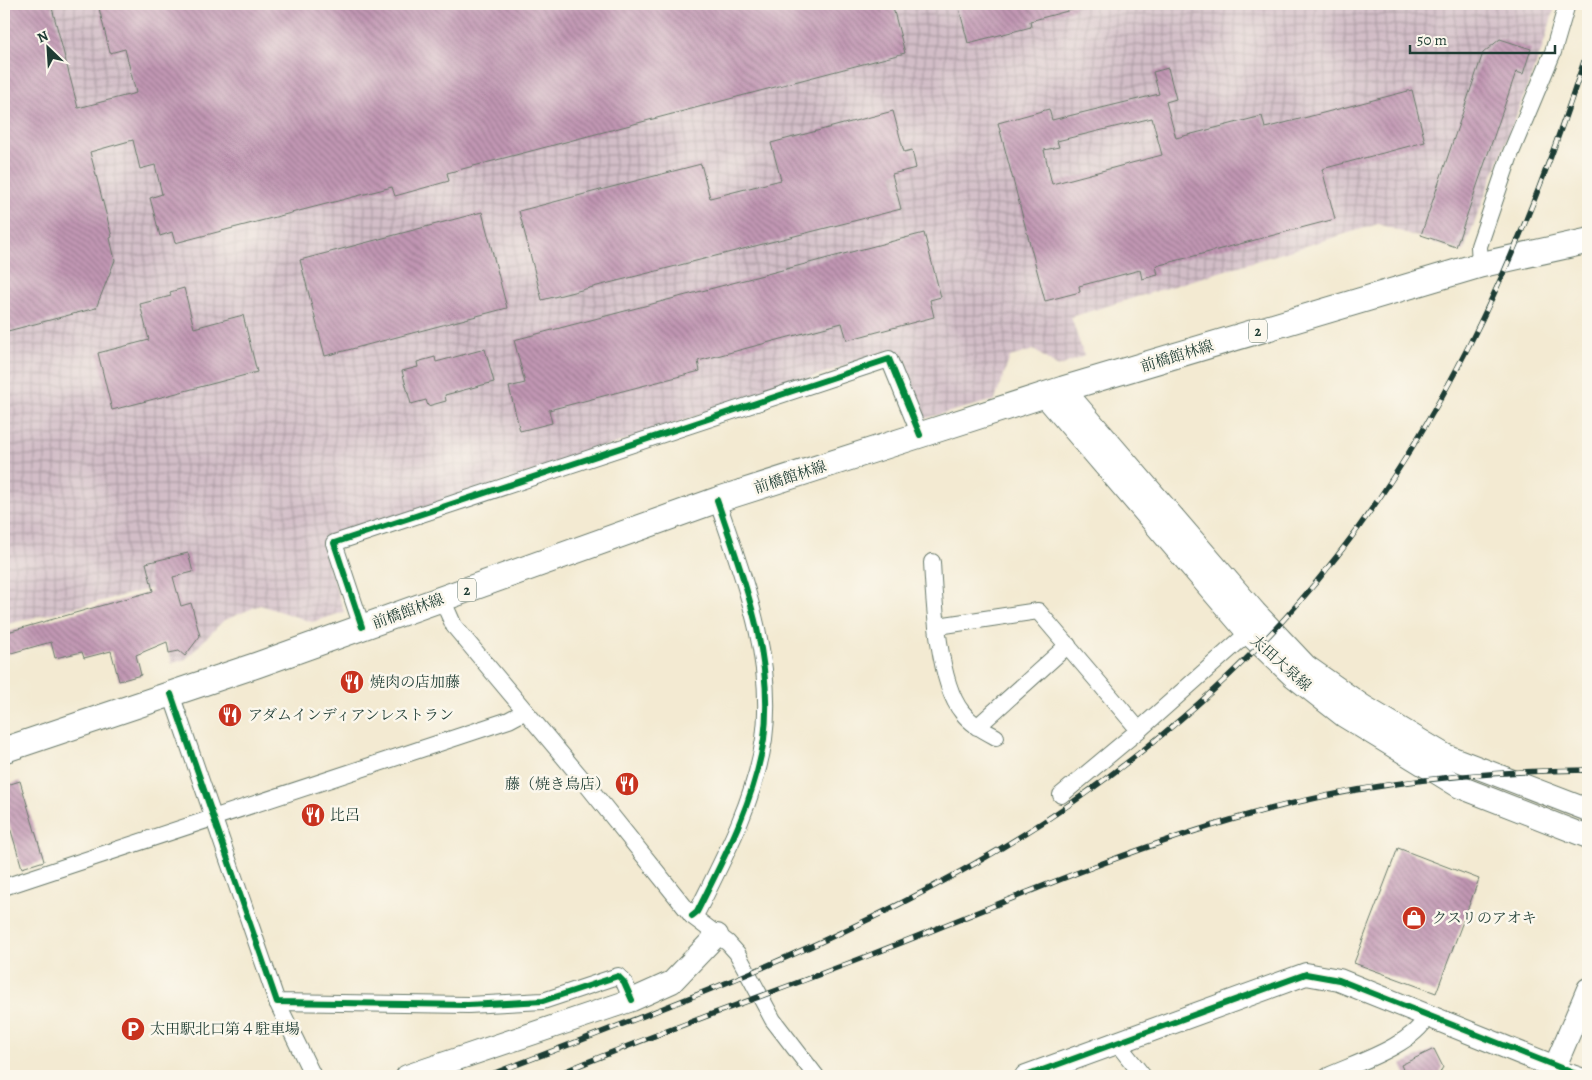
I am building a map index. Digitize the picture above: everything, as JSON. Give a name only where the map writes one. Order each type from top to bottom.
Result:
[{"type":"main road","name":"前橋館林線","points":[[4,750],[442,599],[717,500],[1054,393],[1480,265],[1588,241]]},
{"type":"main road","name":"太田大泉線","points":[[1054,393],[1248,633],[1294,676],[1337,711],[1413,760],[1460,787],[1588,837]]},
{"type":"main road","name":"太田大泉線","points":[[1054,393],[1306,666],[1363,706],[1445,755],[1588,810]]},
{"type":"main road","points":[[407,1076],[632,1000],[672,982],[718,935]]},
{"type":"main road","points":[[1026,1076],[1306,974],[1339,980],[1428,1016],[1553,1072],[1588,989]]},
{"type":"street","points":[[1480,265],[1478,246],[1510,155],[1552,52],[1567,4]]},
{"type":"street","points":[[362,627],[334,543],[889,359],[920,435]]},
{"type":"street","points":[[692,916],[697,912],[729,849],[754,781],[764,739],[766,692],[760,638],[752,606],[717,500]]},
{"type":"street","points":[[932,562],[938,626],[949,690],[962,713],[977,727],[996,737]]},
{"type":"street","points":[[442,599],[454,626],[524,712],[583,780],[692,916],[718,935],[737,953],[773,1020],[816,1076]]},
{"type":"street","points":[[938,626],[1038,611],[1139,730]]},
{"type":"street","points":[[1061,795],[1139,730],[1248,633]]},
{"type":"street","points":[[977,727],[1068,645]]},
{"type":"street","points":[[171,694],[277,1002],[313,1076]]},
{"type":"street","points":[[4,887],[509,720],[524,712]]},
{"type":"street","points":[[277,1002],[468,1005],[543,1001],[618,976],[624,982],[632,1000]]},
{"type":"street","points":[[1328,1076],[1407,1039],[1423,1025],[1428,1016]]},
{"type":"street","points":[[1117,1043],[1143,1076]]},
{"type":"street","points":[[1553,1072],[1581,1076]]},
{"type":"shaded area","points":[[4,4],[1556,4],[1542,49],[1463,252],[1378,224],[1071,317],[1084,356],[1058,367],[1034,350],[1010,357],[995,400],[919,420],[892,350],[322,543],[344,612],[312,622],[260,605],[223,621],[186,659],[172,663],[150,589],[4,625]]},
{"type":"building","points":[[4,4],[51,4],[78,108],[136,93],[125,49],[110,53],[98,4],[892,4],[905,53],[447,173],[449,181],[395,196],[392,187],[175,243],[172,232],[160,236],[150,198],[162,194],[155,165],[140,169],[133,140],[90,152],[112,237],[110,238],[115,260],[96,308],[4,332]]},
{"type":"building","points":[[958,4],[1075,4],[1075,9],[1030,21],[1031,27],[968,43]]},
{"type":"building","points":[[1500,39],[1531,49],[1523,74],[1516,72],[1456,247],[1421,235],[1483,53]]},
{"type":"building","points":[[1168,68],[1176,99],[1166,102],[1176,138],[1262,116],[1265,128],[1412,90],[1425,142],[1322,169],[1335,219],[1156,266],[1158,275],[1142,279],[1140,270],[1079,286],[1080,292],[1045,301],[998,123],[1049,109],[1052,120],[1159,94],[1153,72]],"holes":[[[1152,118],[1162,155],[1052,184],[1044,150],[1059,147],[1057,141]]]},
{"type":"building","points":[[893,111],[904,152],[912,150],[916,168],[892,174],[901,209],[542,300],[519,211],[701,164],[710,198],[781,180],[771,143]]},
{"type":"building","points":[[482,212],[507,308],[325,356],[300,260]]},
{"type":"building","points":[[924,233],[941,297],[930,300],[934,317],[847,340],[842,323],[698,361],[700,371],[549,410],[552,423],[520,431],[509,387],[525,383],[514,340]]},
{"type":"building","points":[[184,288],[194,328],[243,315],[257,372],[112,410],[98,353],[149,340],[140,304],[171,296],[170,292]]},
{"type":"building","points":[[485,349],[494,382],[445,395],[446,401],[428,406],[426,400],[411,404],[402,371],[418,367],[417,362],[435,357],[436,362]]},
{"type":"building","points":[[188,553],[193,572],[173,577],[181,606],[191,603],[200,636],[185,656],[179,651],[169,653],[167,642],[136,655],[141,675],[119,681],[111,651],[84,658],[82,652],[55,658],[51,642],[4,655],[4,633],[153,591],[146,563]]},
{"type":"building","points":[[20,781],[44,861],[22,868],[4,807],[4,786]]},
{"type":"building","points":[[1398,848],[1479,879],[1436,993],[1354,963]]},
{"type":"building","points":[[1434,1049],[1443,1067],[1438,1076],[1406,1076],[1401,1065]]},
{"type":"railway","points":[[487,1076],[735,979],[796,953],[916,896],[1018,838],[1104,780],[1145,749],[1224,680],[1295,607],[1345,546],[1391,481],[1432,413],[1470,343],[1504,272],[1563,124],[1588,49]]},
{"type":"railway","points":[[554,1076],[1107,862],[1153,845],[1248,815],[1332,795],[1417,781],[1502,773],[1588,770]]},
{"type":"cycle path","points":[[362,627],[334,543],[889,359],[920,435]]},
{"type":"cycle path","points":[[692,916],[697,912],[718,871],[754,784],[764,739],[766,708],[765,678],[754,618],[737,558],[717,500]]},
{"type":"cycle path","points":[[171,694],[277,1002],[468,1005],[543,1001],[618,976],[624,982],[632,1000]]},
{"type":"cycle path","points":[[1026,1076],[1306,974],[1339,980],[1581,1076]]},
{"type":"place","name":"焼肉の店加藤","points":[[352,682]]},
{"type":"place","name":"アダムインディアンレストラン","points":[[230,715]]},
{"type":"place","name":"藤（焼き鳥店）","points":[[627,784]]},
{"type":"place","name":"比呂","points":[[313,815]]},
{"type":"place","name":"クスリのアオキ","points":[[1414,918]]},
{"type":"place","name":"太田駅北口第４駐車場","points":[[133,1029]]}]
